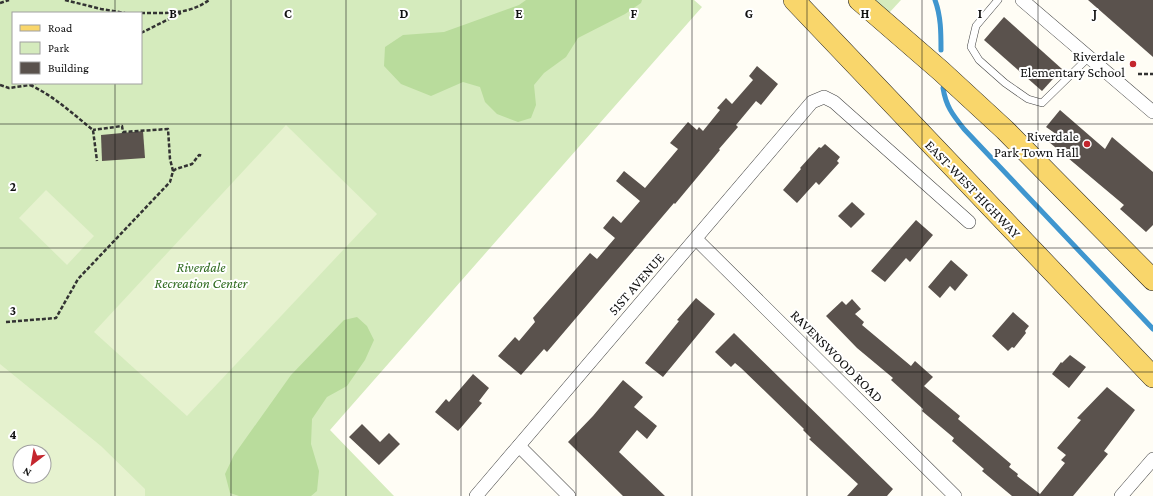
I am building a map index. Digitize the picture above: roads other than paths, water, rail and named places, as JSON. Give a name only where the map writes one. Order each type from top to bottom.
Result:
[{"type":"main road","name":"EAST-WEST HIGHWAY","points":[[794,0],[1153,377]]},
{"type":"main road","points":[[859,0],[941,71],[1005,130],[1153,280]]},
{"type":"street","points":[[1022,0],[1153,112]]},
{"type":"street","name":"51ST AVENUE","points":[[476,496],[812,102],[824,98],[834,102],[969,222]]},
{"type":"street","name":"RAVENSWOOD ROAD","points":[[696,239],[955,496]]},
{"type":"street","points":[[518,446],[569,496]]},
{"type":"street","points":[[1121,496],[1153,459]]},
{"type":"lane","points":[[998,0],[976,26],[971,47],[979,60],[1005,83],[1028,99],[1042,103],[1089,57]]},
{"type":"waterway","points":[[935,0],[940,18],[941,50]]},
{"type":"waterway","points":[[943,88],[950,110],[964,129],[1153,329]]},
{"type":"place","name":"Riverdale Elementary School","points":[[1133,64]]},
{"type":"place","name":"Riverdale Park Town Hall","points":[[1087,144]]},
{"type":"park label","name":"Riverdale Recreation Center","points":[[201,276]]}]
